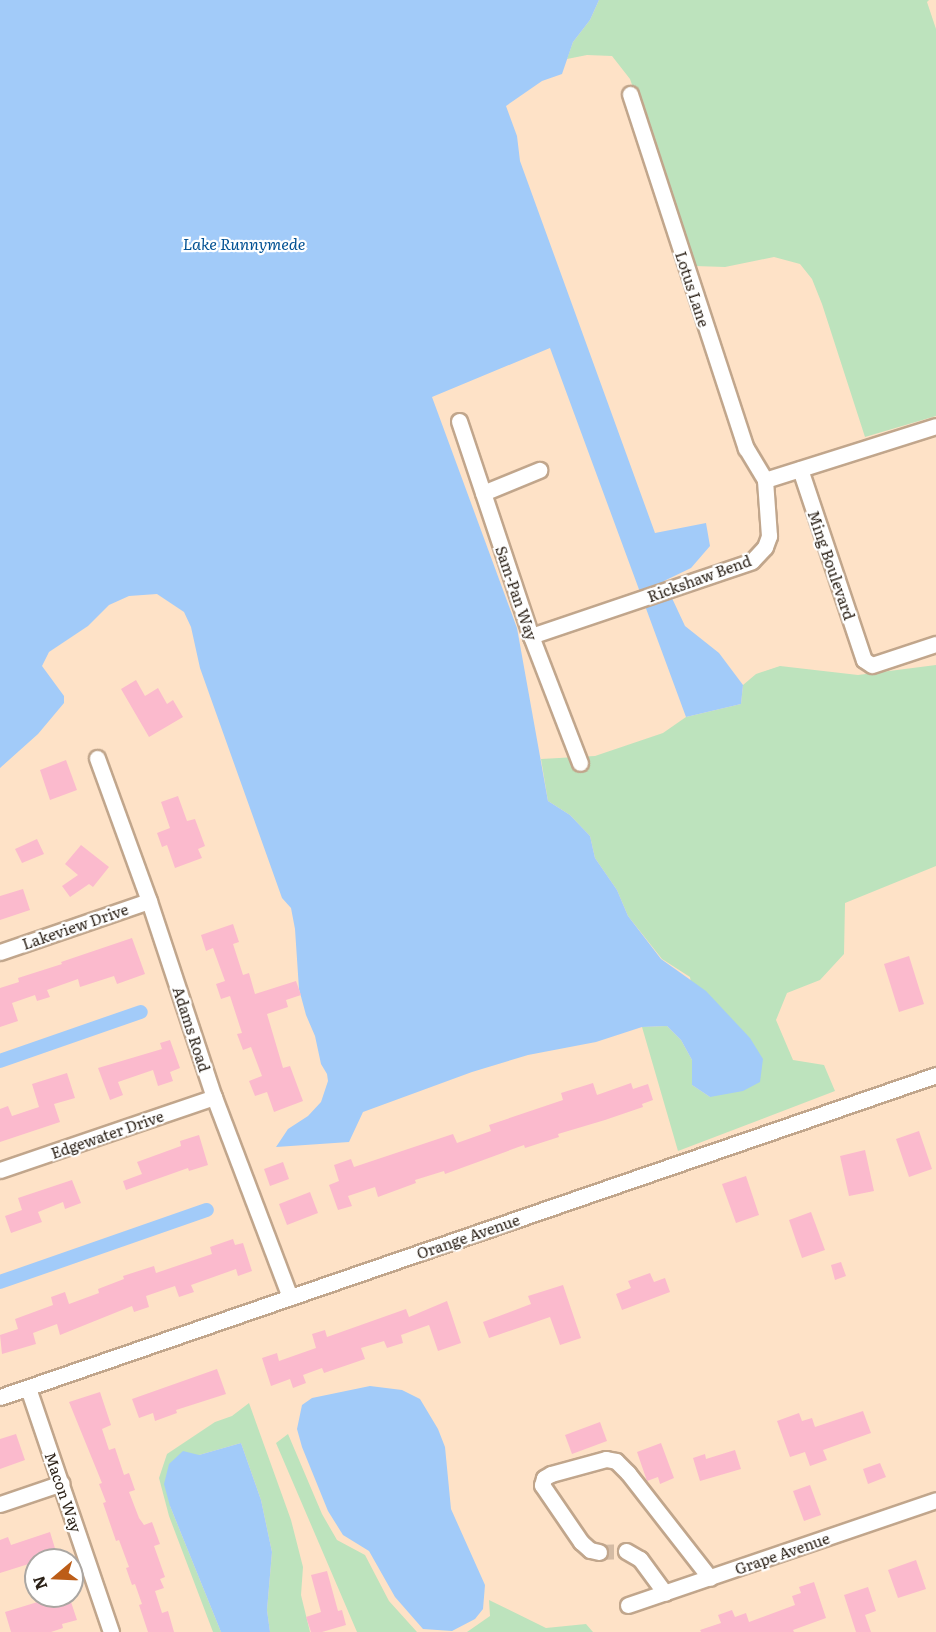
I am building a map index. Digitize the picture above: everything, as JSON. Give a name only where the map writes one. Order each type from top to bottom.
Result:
[{"type":"street","name":"Lotus Lane","points":[[630,94],[746,448],[765,480]]},
{"type":"street","name":"Sam-Pan Way","points":[[459,421],[531,636],[580,764]]},
{"type":"street","points":[[765,480],[936,426]]},
{"type":"street","name":"Ming Boulevard","points":[[800,469],[864,660],[872,665],[936,644]]},
{"type":"street","points":[[483,493],[539,470]]},
{"type":"street","name":"Rickshaw Bend","points":[[531,636],[752,561],[765,547],[769,536],[765,480]]},
{"type":"street","name":"Adams Road","points":[[97,758],[149,901],[214,1097],[290,1298]]},
{"type":"street","name":"Lakeview Drive","points":[[0,952],[149,901]]},
{"type":"street","name":"Orange Avenue","points":[[0,1397],[936,1075]]},
{"type":"street","name":"Edgewater Drive","points":[[0,1170],[214,1097]]},
{"type":"street","name":"Macon Way","points":[[28,1388],[111,1632]]},
{"type":"street","points":[[599,1552],[590,1550],[581,1542],[542,1485],[544,1478],[551,1474],[606,1459],[616,1461],[628,1473],[710,1578]]},
{"type":"street","points":[[0,1504],[62,1483]]},
{"type":"street","name":"Grape Avenue","points":[[628,1605],[936,1500]]},
{"type":"street","points":[[626,1551],[640,1559],[664,1593]]},
{"type":"green space","points":[[599,0],[929,0],[927,2],[936,29],[936,416],[865,437],[822,304],[812,279],[800,264],[774,257],[725,267],[695,266],[630,79],[612,56],[587,55],[567,59],[573,42],[590,20]]},
{"type":"green space","points":[[936,665],[936,866],[845,903],[844,954],[820,980],[787,993],[776,1020],[793,1060],[824,1065],[835,1091],[678,1151],[642,1027],[667,1026],[681,1040],[692,1060],[692,1085],[710,1097],[690,977],[662,959],[628,916],[617,890],[595,858],[590,836],[570,815],[548,801],[541,759],[595,756],[663,733],[686,717],[741,704],[743,685],[756,674],[780,666],[858,675]]},
{"type":"green space","points":[[249,1403],[291,1520],[303,1567],[301,1595],[310,1632],[270,1632],[267,1610],[272,1552],[261,1500],[241,1443],[199,1455],[170,1506],[221,1632],[213,1632],[169,1516],[159,1478],[167,1454],[215,1422],[232,1416]]},
{"type":"green space","points":[[288,1434],[322,1514],[337,1540],[365,1555],[389,1601],[417,1632],[357,1632],[276,1443]]},
{"type":"green space","points":[[489,1600],[546,1628],[586,1624],[593,1632],[467,1632],[490,1616]]},
{"type":"water","name":"Lake Runnymede","points":[[0,0],[599,0],[590,20],[573,42],[562,74],[542,81],[506,106],[517,136],[520,161],[655,533],[706,523],[710,546],[691,568],[664,581],[685,626],[719,653],[743,685],[741,704],[686,717],[550,348],[432,397],[517,628],[548,801],[570,815],[590,836],[595,858],[617,890],[628,916],[661,959],[706,991],[750,1038],[763,1059],[760,1082],[743,1091],[710,1097],[692,1085],[692,1060],[681,1040],[667,1026],[642,1027],[596,1042],[528,1055],[472,1072],[363,1112],[349,1142],[276,1147],[288,1129],[308,1116],[321,1102],[328,1081],[327,1074],[321,1064],[315,1036],[299,989],[295,929],[291,908],[282,898],[200,668],[191,627],[184,612],[157,594],[129,596],[109,605],[88,626],[49,652],[42,666],[64,696],[64,703],[38,734],[0,768]]},
{"type":"water","points":[[370,1386],[402,1390],[420,1399],[438,1429],[445,1447],[451,1509],[485,1585],[483,1609],[475,1619],[452,1631],[423,1629],[395,1597],[369,1551],[343,1535],[328,1511],[302,1447],[297,1429],[302,1405],[312,1398]]},
{"type":"water","points":[[241,1443],[261,1500],[272,1552],[267,1610],[270,1632],[221,1632],[170,1506],[164,1484],[169,1464],[183,1451],[199,1455]]},
{"type":"building","points":[[136,680],[145,696],[158,688],[167,704],[173,700],[183,717],[149,737],[121,689]]},
{"type":"building","points":[[66,760],[77,790],[50,800],[40,770]]},
{"type":"building","points":[[178,796],[187,821],[195,819],[205,846],[198,849],[202,858],[175,868],[167,845],[162,847],[157,833],[170,828],[161,802]]},
{"type":"building","points":[[37,839],[44,854],[22,863],[15,849]]},
{"type":"building","points":[[81,845],[109,867],[93,887],[89,884],[70,897],[62,886],[78,875],[65,864]]},
{"type":"building","points":[[23,889],[30,910],[0,920],[0,896]]},
{"type":"building","points":[[233,924],[239,942],[233,944],[243,975],[249,973],[255,994],[296,981],[301,995],[286,1000],[288,1007],[267,1014],[283,1068],[290,1066],[303,1101],[274,1112],[267,1092],[255,1096],[249,1081],[262,1076],[251,1047],[243,1050],[237,1034],[242,1033],[230,996],[221,999],[216,984],[225,981],[213,948],[206,951],[201,935]]},
{"type":"building","points":[[132,938],[145,974],[117,984],[114,976],[80,987],[78,979],[47,990],[50,997],[37,1001],[35,995],[12,1003],[18,1021],[0,1027],[0,988],[19,982],[18,978]]},
{"type":"building","points":[[909,956],[924,1004],[899,1012],[884,964]]},
{"type":"building","points":[[170,1040],[180,1068],[170,1072],[173,1081],[158,1086],[153,1070],[118,1082],[123,1095],[110,1100],[98,1068],[162,1049],[160,1043]]},
{"type":"building","points":[[67,1073],[75,1098],[54,1104],[60,1122],[0,1142],[0,1109],[8,1106],[12,1116],[39,1107],[32,1084]]},
{"type":"building","points":[[593,1083],[597,1095],[631,1083],[633,1089],[648,1084],[653,1100],[642,1104],[643,1107],[558,1134],[559,1137],[525,1148],[524,1145],[445,1174],[444,1171],[415,1180],[416,1183],[378,1197],[375,1187],[348,1196],[352,1206],[338,1210],[329,1185],[339,1181],[334,1165],[351,1159],[354,1167],[453,1134],[457,1143],[491,1131],[489,1125],[563,1100],[561,1093]]},
{"type":"building","points":[[919,1131],[932,1169],[909,1177],[896,1139]]},
{"type":"building","points":[[199,1135],[208,1165],[189,1171],[188,1168],[126,1190],[123,1181],[142,1174],[137,1162],[181,1146],[180,1141]]},
{"type":"building","points":[[865,1150],[874,1191],[849,1196],[840,1156]]},
{"type":"building","points":[[283,1162],[289,1179],[270,1186],[264,1169]]},
{"type":"building","points":[[746,1176],[759,1215],[736,1223],[722,1184]]},
{"type":"building","points":[[72,1180],[81,1203],[65,1209],[63,1202],[38,1212],[42,1222],[11,1233],[5,1216],[22,1210],[18,1198]]},
{"type":"building","points":[[310,1192],[318,1213],[287,1225],[279,1204]]},
{"type":"building","points":[[811,1212],[825,1250],[802,1258],[789,1220]]},
{"type":"building","points":[[233,1239],[235,1245],[243,1243],[252,1271],[238,1276],[236,1269],[191,1285],[194,1292],[179,1297],[175,1286],[146,1296],[149,1307],[134,1312],[132,1306],[60,1335],[57,1324],[33,1333],[36,1344],[2,1354],[0,1335],[18,1329],[15,1319],[53,1305],[51,1297],[65,1292],[69,1304],[99,1293],[98,1289],[124,1279],[123,1276],[154,1266],[156,1273],[212,1254],[210,1247]]},
{"type":"building","points":[[841,1262],[846,1276],[835,1280],[831,1265]]},
{"type":"building","points":[[650,1273],[654,1282],[665,1278],[670,1292],[622,1310],[616,1294],[631,1288],[628,1281]]},
{"type":"building","points":[[563,1285],[581,1338],[560,1345],[550,1317],[489,1338],[483,1322],[531,1304],[528,1296]]},
{"type":"building","points":[[447,1301],[461,1343],[438,1351],[429,1325],[401,1335],[403,1343],[387,1348],[384,1341],[361,1348],[365,1359],[324,1373],[322,1368],[303,1375],[306,1383],[293,1388],[290,1379],[271,1386],[262,1358],[277,1353],[279,1361],[316,1348],[312,1334],[325,1330],[327,1337],[406,1309],[409,1317]]},
{"type":"building","points":[[217,1369],[226,1394],[176,1410],[177,1413],[155,1421],[153,1413],[139,1418],[132,1399]]},
{"type":"building","points":[[100,1392],[111,1425],[102,1429],[109,1450],[115,1448],[124,1475],[129,1473],[135,1490],[129,1492],[139,1518],[144,1525],[152,1522],[160,1544],[154,1546],[165,1577],[160,1579],[164,1588],[155,1591],[162,1613],[168,1611],[174,1632],[148,1632],[139,1605],[142,1604],[135,1584],[132,1585],[126,1568],[129,1567],[119,1540],[116,1541],[103,1503],[106,1502],[99,1484],[102,1483],[69,1402]]},
{"type":"building","points":[[863,1411],[871,1433],[823,1450],[827,1460],[810,1466],[805,1452],[790,1457],[777,1421],[799,1413],[802,1421],[812,1418],[815,1427]]},
{"type":"building","points":[[600,1422],[607,1441],[572,1454],[565,1435]]},
{"type":"building","points":[[16,1434],[25,1460],[0,1469],[0,1439]]},
{"type":"building","points":[[661,1443],[674,1478],[660,1484],[658,1477],[647,1481],[637,1452]]},
{"type":"building","points":[[735,1450],[741,1469],[700,1481],[693,1458],[705,1454],[706,1459]]},
{"type":"building","points":[[880,1463],[886,1477],[868,1484],[863,1469]]},
{"type":"building","points":[[810,1485],[821,1515],[804,1521],[793,1491]]},
{"type":"building","points":[[50,1532],[55,1548],[24,1548],[24,1565],[0,1573],[0,1540],[8,1537],[11,1545]]},
{"type":"building","points":[[916,1560],[926,1589],[898,1598],[888,1570]]},
{"type":"building","points":[[327,1571],[338,1611],[342,1610],[346,1625],[322,1632],[311,1632],[306,1617],[321,1612],[311,1575]]},
{"type":"building","points":[[814,1582],[826,1618],[793,1630],[794,1632],[701,1632],[700,1630],[721,1623],[718,1615],[732,1610],[735,1617],[746,1613],[749,1622],[795,1605],[792,1596],[801,1593],[799,1587]]},
{"type":"building","points":[[868,1587],[876,1611],[865,1615],[871,1632],[856,1632],[844,1595]]},
{"type":"building","points":[[24,1606],[24,1608],[73,1608],[77,1620],[62,1624],[63,1628],[51,1632],[11,1632],[5,1612]]},
{"type":"waterway","points":[[0,1061],[141,1012]]},
{"type":"waterway","points":[[0,1282],[207,1210]]},
{"type":"tunnel","points":[[599,1552],[626,1551]]}]
